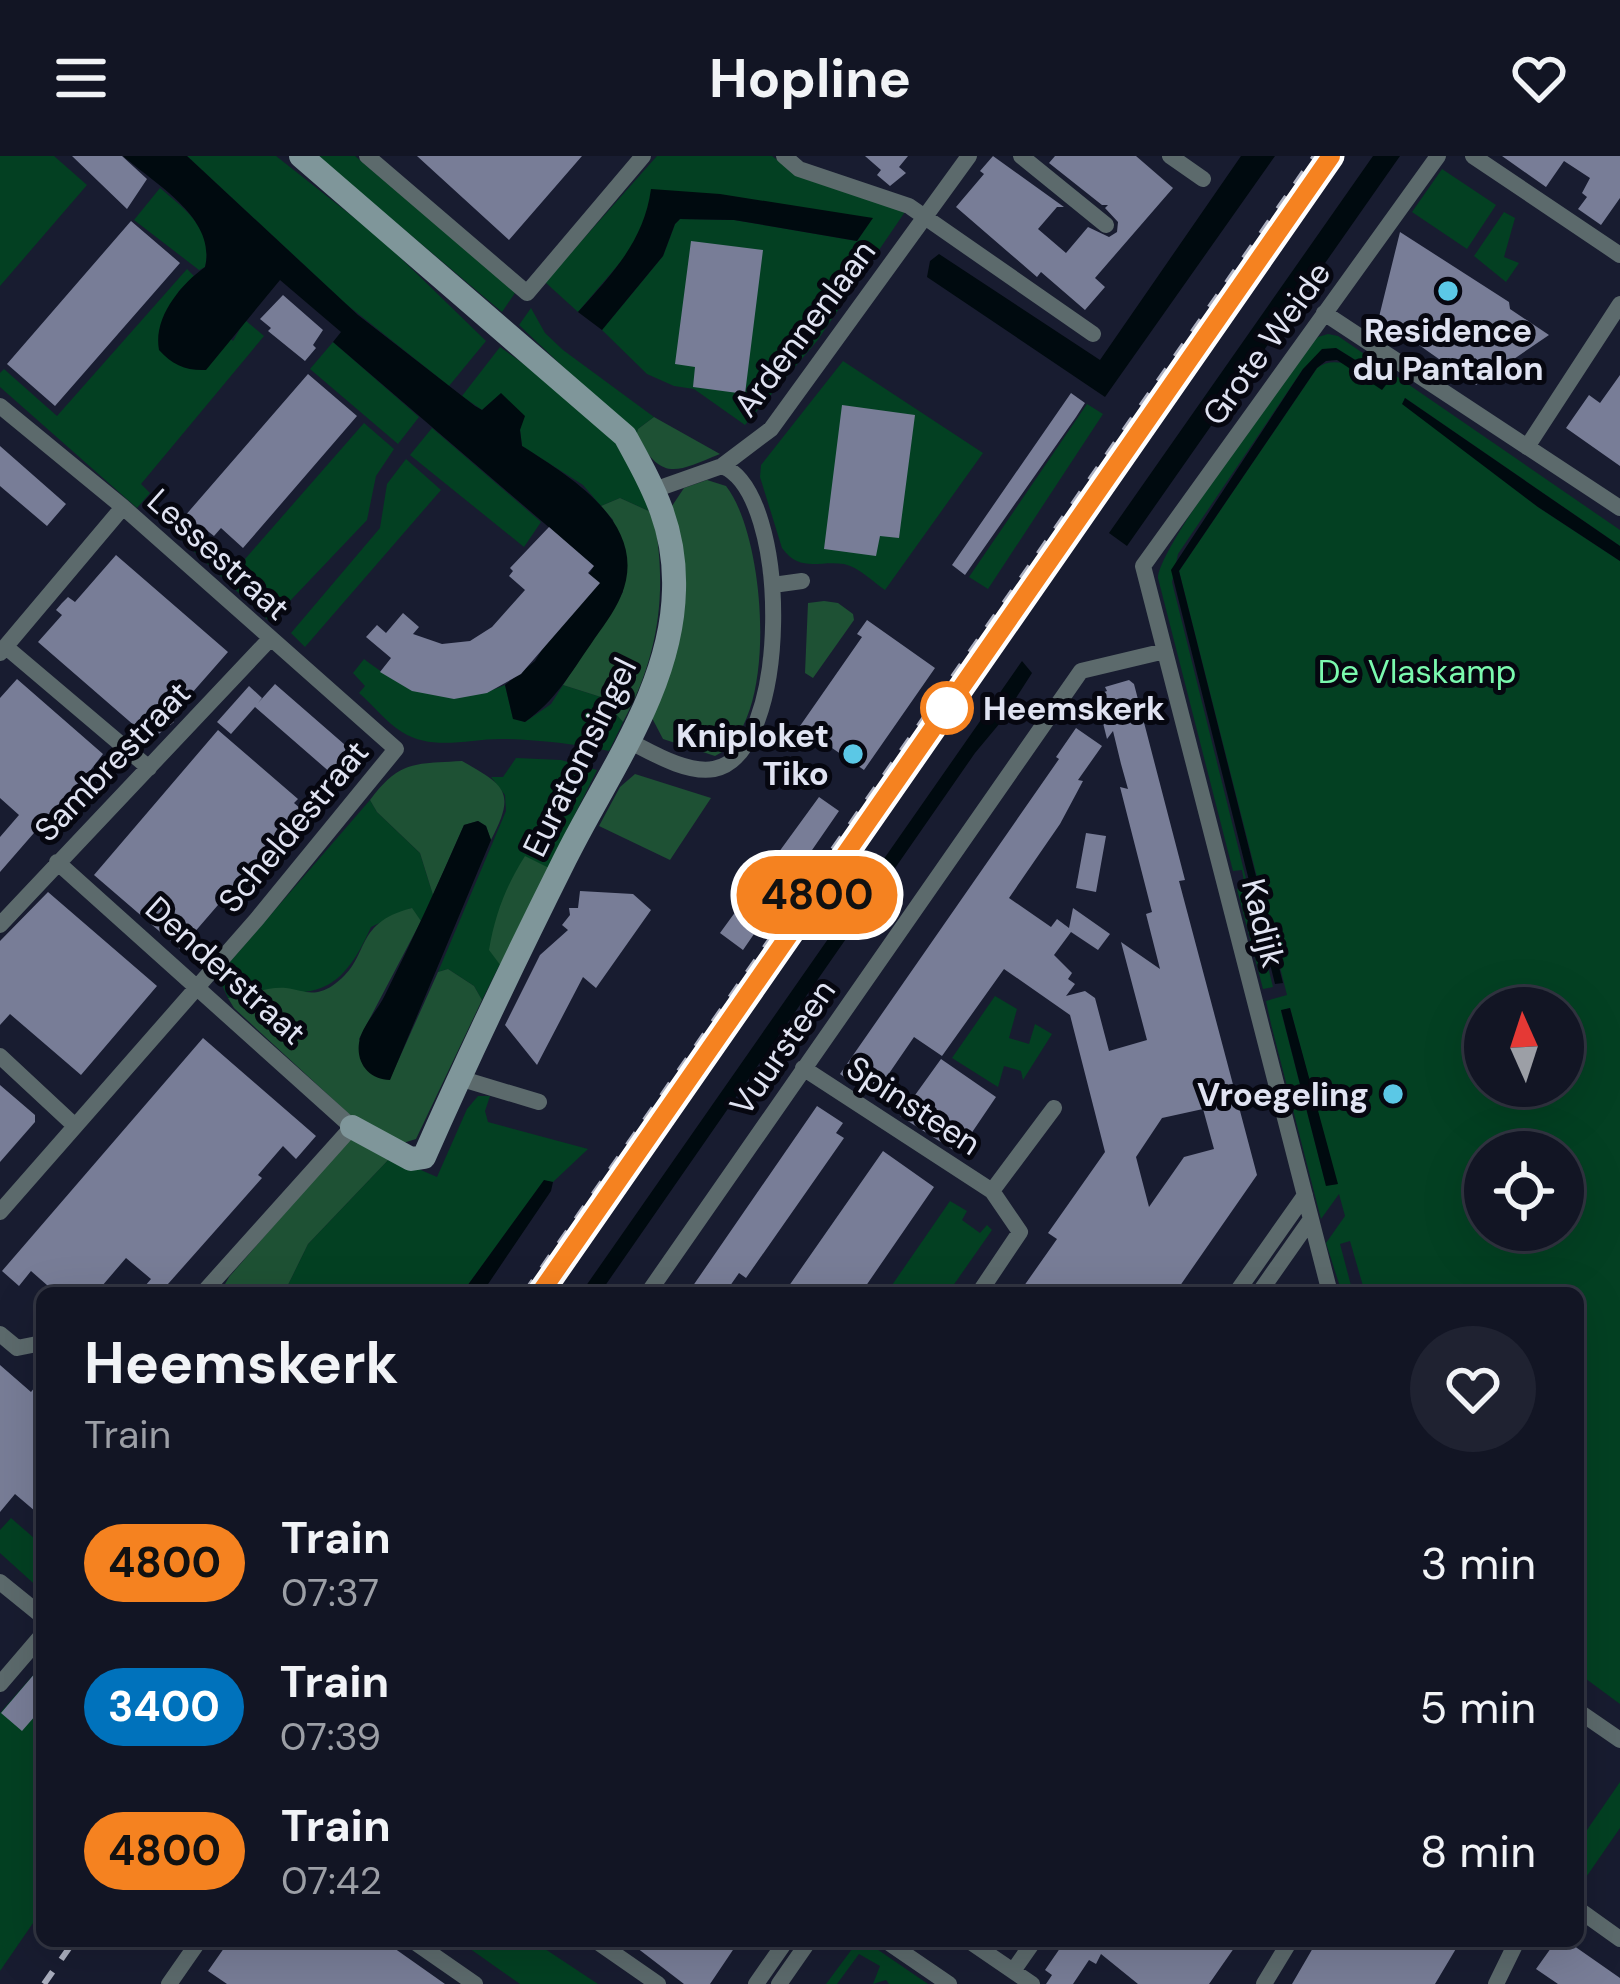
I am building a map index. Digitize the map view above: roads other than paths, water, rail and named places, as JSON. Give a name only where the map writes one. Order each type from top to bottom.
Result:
[{"type":"street","name":"Euratomsingel","points":[[302,156],[625,436],[671,534],[671,626],[652,692],[424,1157]]},
{"type":"street","points":[[368,156],[527,293],[642,156]]},
{"type":"street","name":"Ardennenlaan","points":[[784,156],[799,169],[909,206],[1093,334]]},
{"type":"street","name":"Ardennenlaan","points":[[654,490],[722,466],[771,429],[969,156]]},
{"type":"street","points":[[1021,156],[1106,225]]},
{"type":"street","points":[[1170,156],[1202,179]]},
{"type":"street","name":"Grote Weide","points":[[1143,566],[1438,156]]},
{"type":"street","points":[[1473,156],[1620,255]]},
{"type":"street","points":[[1527,447],[1620,304]]},
{"type":"street","points":[[1324,313],[1620,508]]},
{"type":"street","name":"Lessestraat","points":[[0,406],[123,507],[396,749]]},
{"type":"street","points":[[627,740],[705,770],[730,763],[742,753],[753,729],[770,662],[773,585],[755,505],[735,472],[722,466]]},
{"type":"street","points":[[123,507],[3,650],[149,768]]},
{"type":"street","name":"Kadijk","points":[[1143,566],[1328,1287]]},
{"type":"street","points":[[773,585],[802,581]]},
{"type":"street","name":"Sambrestraat","points":[[0,926],[269,640]]},
{"type":"street","name":"Vuursteen","points":[[652,1287],[1081,671],[1166,651]]},
{"type":"street","name":"Scheldestraat","points":[[0,1212],[256,919],[396,749]]},
{"type":"street","name":"Denderstraat","points":[[57,862],[352,1127],[411,1160],[424,1157]]},
{"type":"street","points":[[0,1056],[74,1125]]},
{"type":"street","name":"Spinsteen","points":[[803,1068],[992,1191],[1020,1232],[983,1287]]},
{"type":"street","points":[[459,1078],[538,1102]]},
{"type":"street","name":"Spinsteen","points":[[992,1191],[1054,1108]]},
{"type":"street","points":[[207,1287],[352,1127]]},
{"type":"street","points":[[1240,1287],[1305,1196]]},
{"type":"street","points":[[1263,1287],[1311,1219]]},
{"type":"street","points":[[0,1334],[17,1348],[36,1344]]},
{"type":"street","points":[[0,1582],[36,1611]]},
{"type":"street","points":[[0,1684],[36,1642]]},
{"type":"street","points":[[1584,1715],[1620,1740]]},
{"type":"street","points":[[1584,1914],[1620,1939]]},
{"type":"street","points":[[169,1984],[195,1947]]},
{"type":"street","points":[[422,1947],[475,1984]]},
{"type":"street","points":[[602,1947],[632,1977],[658,1984]]},
{"type":"street","points":[[756,1984],[782,1947]]},
{"type":"street","points":[[779,1984],[805,1947]]},
{"type":"street","points":[[895,1947],[949,1984]]},
{"type":"street","points":[[978,1947],[1032,1984]]},
{"type":"street","points":[[1013,1971],[1030,1947]]},
{"type":"street","points":[[1264,1984],[1286,1947]]},
{"type":"street","points":[[1496,1984],[1513,1947]]},
{"type":"railway","points":[[529,1287],[1315,156]]},
{"type":"railway","points":[[44,1984],[70,1947]]},
{"type":"train","name":"4800","points":[[544,1287],[1331,156]]},
{"type":"place","name":"Residence du Pantalon","points":[[1448,291]]},
{"type":"place","name":"Heemskerk","points":[[947,708]]},
{"type":"place","name":"Kniploket Tiko","points":[[853,754]]},
{"type":"place","name":"Vroegeling","points":[[1393,1094]]},
{"type":"park label","name":"De Vlaskamp","points":[[1417,671]]}]
